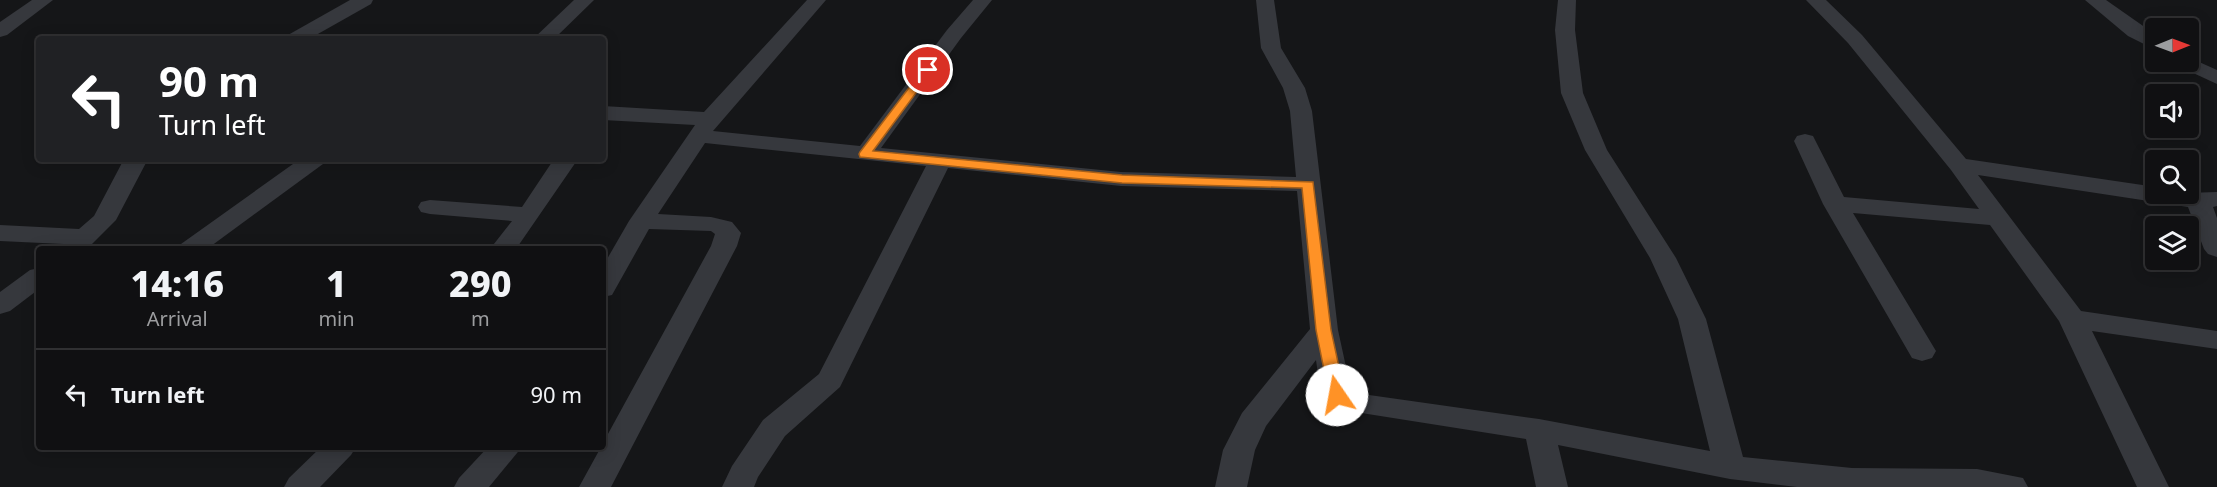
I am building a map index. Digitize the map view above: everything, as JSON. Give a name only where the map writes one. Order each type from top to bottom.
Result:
[{"type":"street","points":[[0,31],[44,0]]},
{"type":"street","points":[[300,36],[364,0]]},
{"type":"street","points":[[546,36],[585,0]]},
{"type":"street","points":[[607,275],[704,128],[817,0]]},
{"type":"street","points":[[865,154],[954,34],[983,0]]},
{"type":"street","points":[[1265,0],[1271,48],[1294,88],[1301,111],[1324,330],[1337,395],[1347,402],[1539,430],[1754,471],[1852,480],[1977,481],[2012,487]]},
{"type":"street","points":[[1567,0],[1565,30],[1572,93],[1596,150],[1663,258],[1692,319],[1730,467]]},
{"type":"street","points":[[1815,0],[1855,39],[1959,165],[2072,319],[2153,487]]},
{"type":"street","points":[[2094,0],[2145,38]]},
{"type":"street","points":[[2199,69],[2217,78]]},
{"type":"street","points":[[606,113],[865,154],[1122,179],[1308,184]]},
{"type":"street","points":[[1805,141],[1835,204],[1922,351]]},
{"type":"street","points":[[738,487],[743,474],[774,428],[830,380],[939,161]]},
{"type":"street","points":[[0,233],[78,243],[104,220],[134,162]]},
{"type":"street","points":[[194,246],[311,162]]},
{"type":"street","points":[[505,246],[564,162]]},
{"type":"street","points":[[1959,165],[2207,200],[2217,249]]},
{"type":"street","points":[[1835,204],[1999,218]]},
{"type":"street","points":[[430,207],[529,215]]},
{"type":"street","points":[[595,487],[724,246],[728,233],[723,227],[711,224],[641,221]]},
{"type":"street","points":[[0,305],[36,278]]},
{"type":"street","points":[[2072,319],[2217,340]]},
{"type":"street","points":[[1231,487],[1239,450],[1252,421],[1324,330]]},
{"type":"street","points":[[1539,430],[1552,487]]},
{"type":"street","points":[[300,487],[337,450]]},
{"type":"street","points":[[470,487],[503,450]]},
{"type":"route","points":[[928,70],[865,154],[1122,179],[1308,184],[1324,330],[1337,395]]}]
